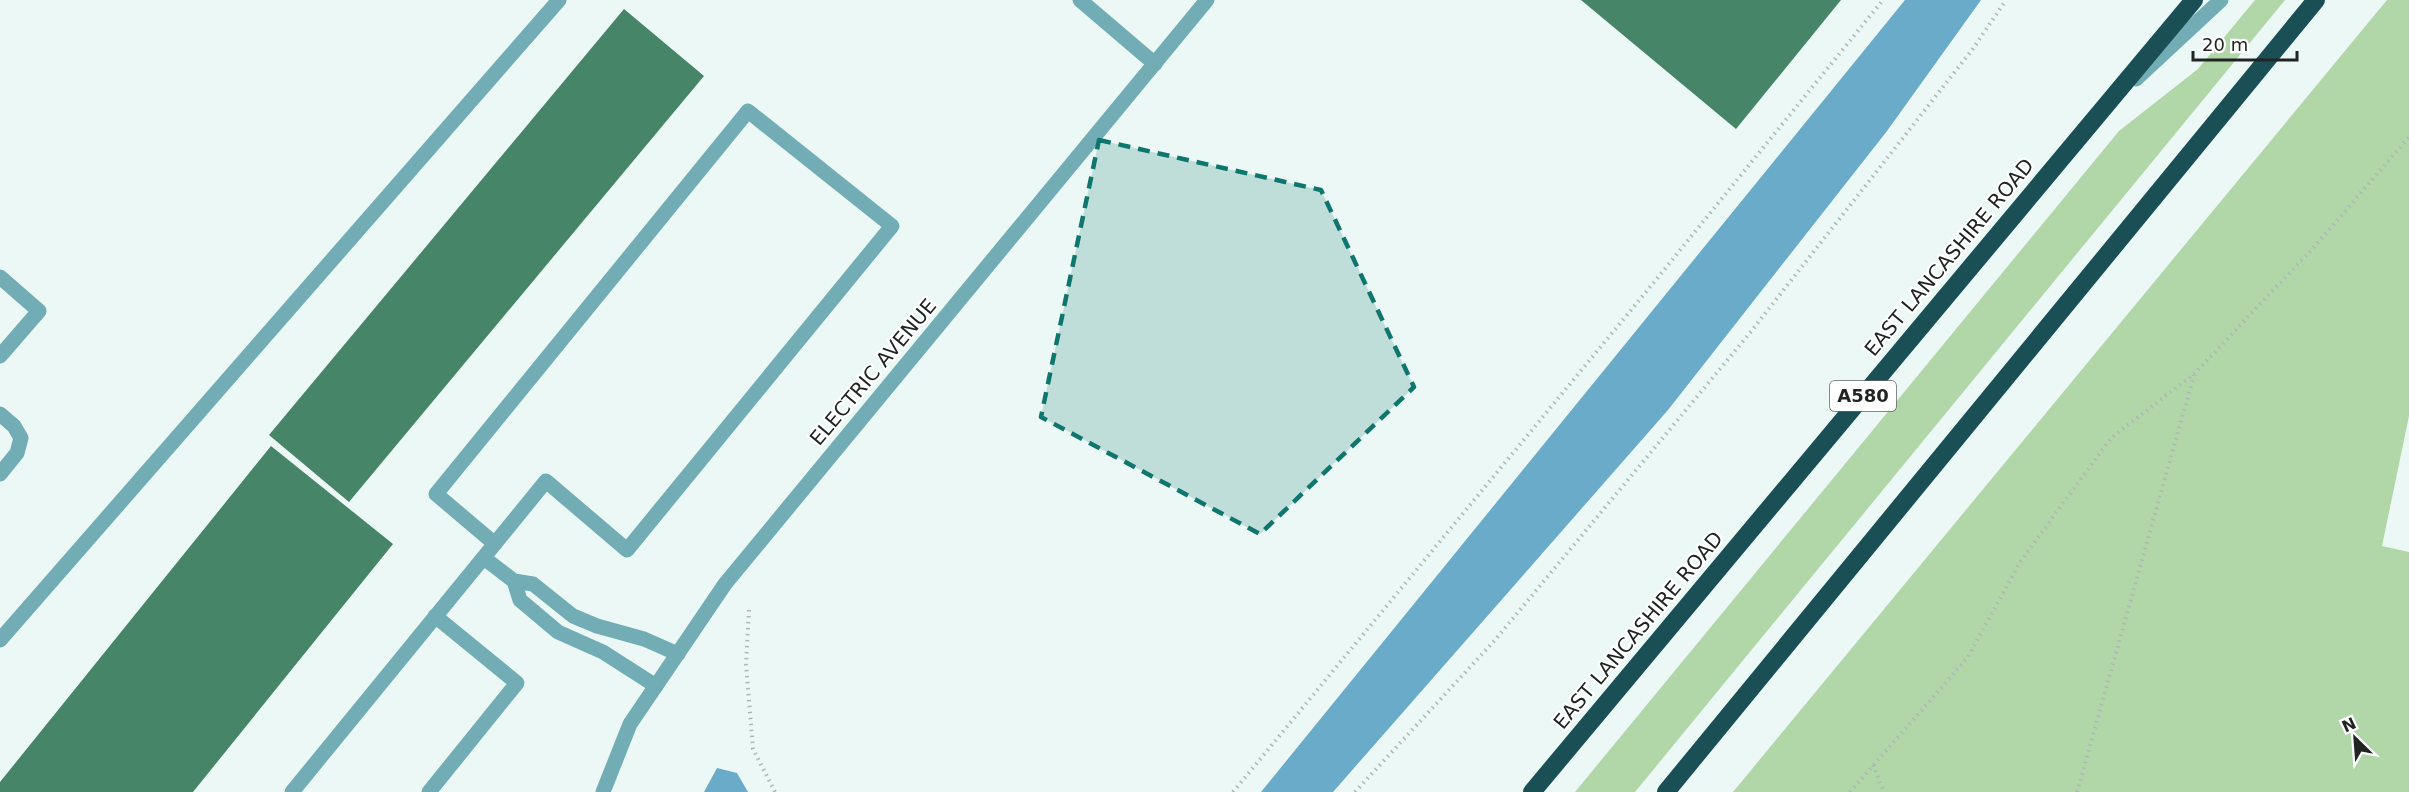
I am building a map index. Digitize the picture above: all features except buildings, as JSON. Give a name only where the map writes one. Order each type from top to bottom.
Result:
[{"type":"highway","name":"EAST LANCASHIRE ROAD","points":[[1532,792],[2194,0]]},
{"type":"highway","points":[[1666,792],[2316,0]]},
{"type":"street","points":[[0,640],[560,0]]},
{"type":"street","points":[[1080,0],[1155,64]]},
{"type":"street","name":"ELECTRIC AVENUE","points":[[603,792],[630,724],[725,584],[1207,0]]},
{"type":"street","points":[[2097,116],[2221,0]]},
{"type":"street","points":[[292,792],[484,558],[546,481],[627,550],[892,226],[748,111],[436,494],[495,544]]},
{"type":"street","points":[[0,277],[39,311],[0,356]]},
{"type":"street","points":[[0,414],[14,426],[21,438],[17,453],[0,474]]},
{"type":"street","points":[[484,558],[514,581],[533,584],[573,616],[597,626],[644,639],[678,654]]},
{"type":"street","points":[[514,581],[520,600],[558,632],[603,652],[657,686]]},
{"type":"street","points":[[429,792],[517,683],[435,616]]},
{"type":"path","points":[[1233,792],[1883,0]]},
{"type":"path","points":[[1355,792],[1495,640],[1734,352],[1972,50],[2006,0]]},
{"type":"path","points":[[1850,792],[1968,657],[2020,562],[2112,438],[2194,374],[2315,246],[2409,137]]},
{"type":"path","points":[[2077,792],[2194,374]]},
{"type":"path","points":[[749,610],[746,664],[753,749],[775,792]]},
{"type":"path","points":[[1873,765],[1884,792]]},
{"type":"highlighted area","points":[[1099,140],[1321,190],[1414,387],[1260,534],[1041,417]]},
{"type":"green space","points":[[2255,0],[2285,0],[1635,792],[1575,792],[2119,131],[2198,69]]},
{"type":"green space","points":[[2387,0],[2409,0],[2409,416],[2382,546],[2409,552],[2409,792],[1733,792]]},
{"type":"water","points":[[1905,0],[1981,0],[1887,131],[1668,410],[1333,792],[1261,792]]},
{"type":"water","points":[[717,768],[737,773],[748,792],[704,792]]}]
